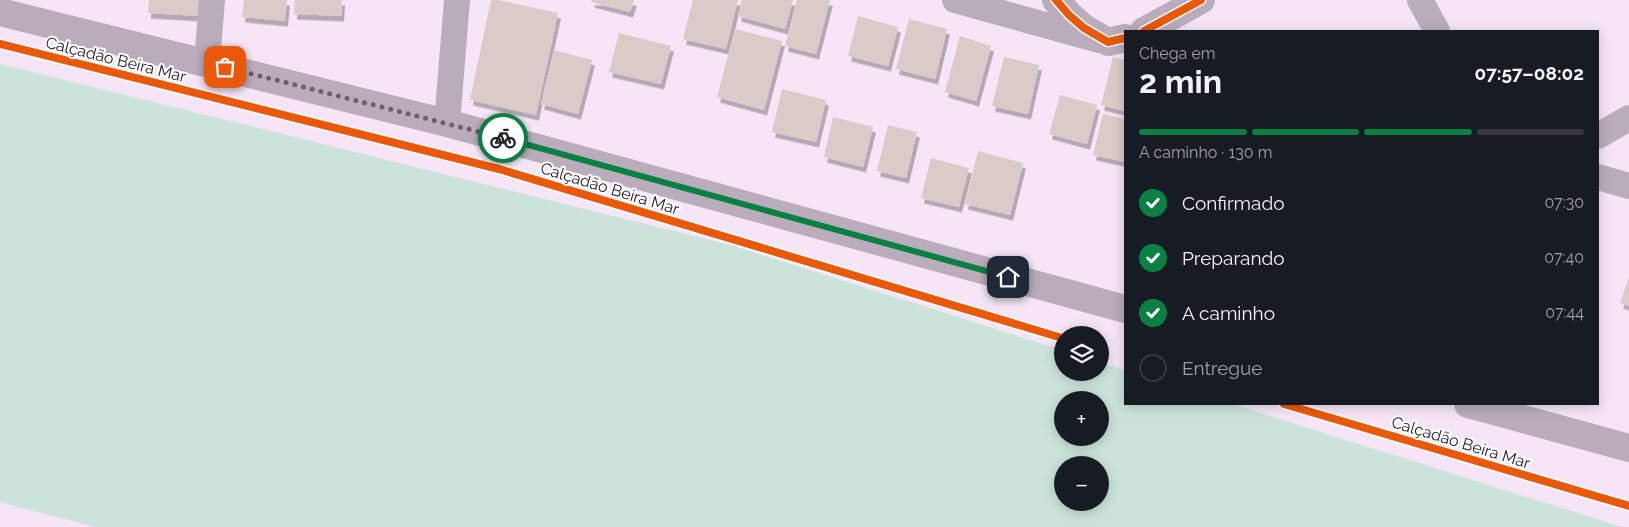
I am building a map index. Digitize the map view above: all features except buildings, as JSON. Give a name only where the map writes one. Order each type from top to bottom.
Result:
[{"type":"main road","points":[[1056,0],[1084,28],[1119,42]]},
{"type":"main road","points":[[1146,30],[1201,0]]},
{"type":"main road","points":[[0,12],[447,123],[1124,306]]},
{"type":"main road","points":[[1472,405],[1629,448]]},
{"type":"street","points":[[207,62],[212,0]]},
{"type":"street","points":[[447,123],[457,0]]},
{"type":"street","points":[[955,0],[1119,42]]},
{"type":"street","points":[[1420,0],[1436,30]]},
{"type":"street","points":[[1599,135],[1629,118]]},
{"type":"street","points":[[1599,177],[1629,186]]},
{"type":"green space","points":[[0,64],[734,246],[1054,347],[1054,381],[1109,381],[1109,365],[1124,370],[1124,405],[1235,405],[1622,527],[95,527],[0,502]]},
{"type":"cycle path","points":[[1056,0],[1084,28],[1108,42],[1124,38]]},
{"type":"cycle path","points":[[1146,30],[1201,0]]},
{"type":"cycle path","name":"Calçadão Beira Mar","points":[[0,44],[499,169],[1054,336]]},
{"type":"cycle path","name":"Calçadão Beira Mar","points":[[1287,405],[1629,506]]},
{"type":"way so far","points":[[225,67],[503,138]]},
{"type":"route","points":[[503,138],[1008,277]]}]
